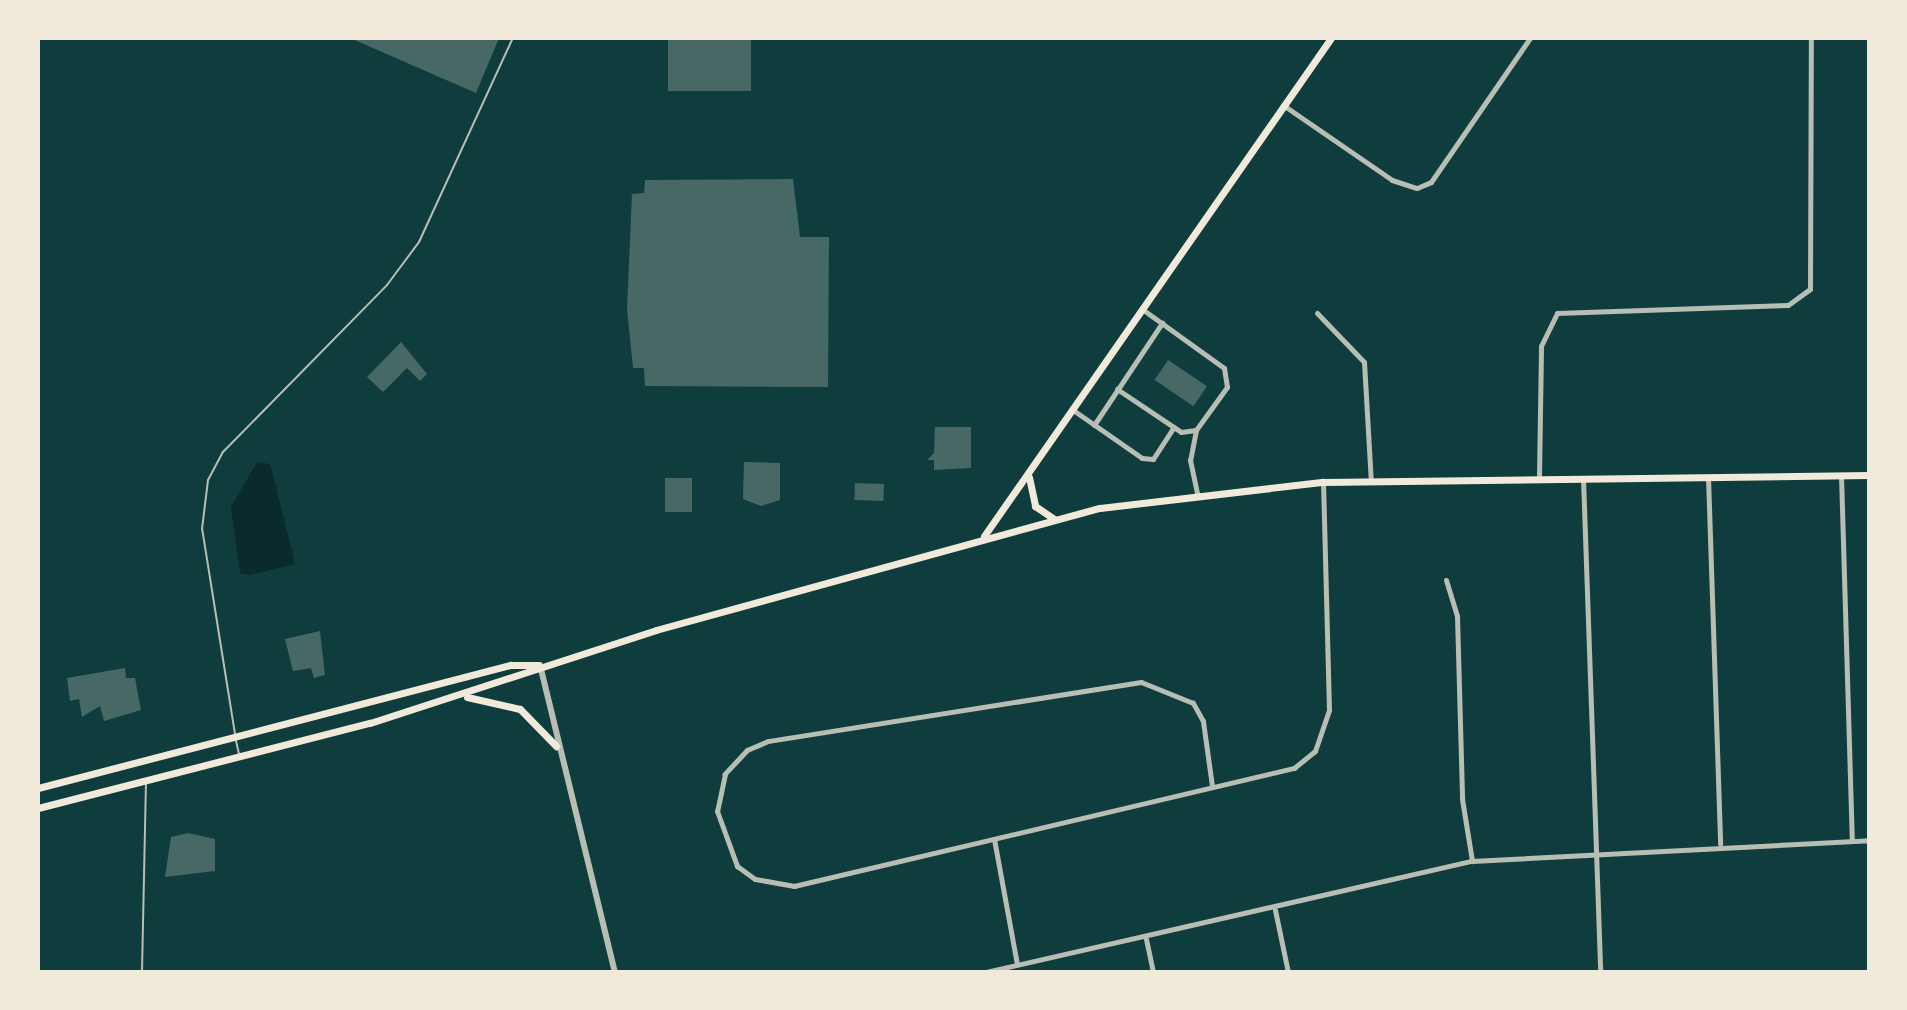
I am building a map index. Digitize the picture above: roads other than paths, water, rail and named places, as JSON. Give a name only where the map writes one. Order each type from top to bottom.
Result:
[{"type":"main road","points":[[984,536],[1331,38]]},
{"type":"main road","points":[[1029,472],[1035,506],[1054,519]]},
{"type":"main road","points":[[38,808],[239,758],[461,697],[540,665],[984,536],[1054,519],[1197,493],[1323,482],[1539,476],[1869,475]]},
{"type":"main road","points":[[38,788],[511,665],[540,665]]},
{"type":"main road","points":[[461,697],[520,709],[556,746]]},
{"type":"street","points":[[1283,105],[1392,180],[1417,188],[1448,159],[1530,38]]},
{"type":"street","points":[[1539,476],[1541,346],[1557,313],[1788,305],[1810,289],[1811,38]]},
{"type":"street","points":[[1142,309],[1224,368],[1227,387],[1196,430],[1190,460],[1197,493]]},
{"type":"street","points":[[1317,313],[1364,362],[1371,482]]},
{"type":"street","points":[[1094,425],[1162,323]]},
{"type":"street","points":[[1117,389],[1174,427],[1196,430]]},
{"type":"street","points":[[1073,410],[1142,458],[1153,459],[1174,427]]},
{"type":"street","points":[[1841,475],[1852,841]]},
{"type":"street","points":[[1708,476],[1720,844]]},
{"type":"street","points":[[1583,477],[1600,972]]},
{"type":"street","points":[[1212,786],[1203,721],[1193,703],[1141,682],[768,741],[736,760],[719,791],[725,848],[737,866],[775,885],[994,839],[1294,768],[1322,738],[1329,710],[1323,482]]},
{"type":"street","points":[[1446,580],[1457,616],[1462,799],[1472,861]]},
{"type":"street","points":[[540,665],[556,746],[615,972]]},
{"type":"street","points":[[994,839],[1017,964]]},
{"type":"street","points":[[986,972],[1275,910],[1472,861],[1720,844],[1869,840]]},
{"type":"street","points":[[1275,910],[1288,972]]},
{"type":"street","points":[[1146,939],[1153,972]]},
{"type":"lane","points":[[239,758],[202,529],[208,480],[223,452],[387,285],[419,242],[513,38]]},
{"type":"lane","points":[[142,972],[146,782]]},
{"type":"water","points":[[257,462],[270,464],[295,564],[250,575],[240,573],[231,507]]}]
